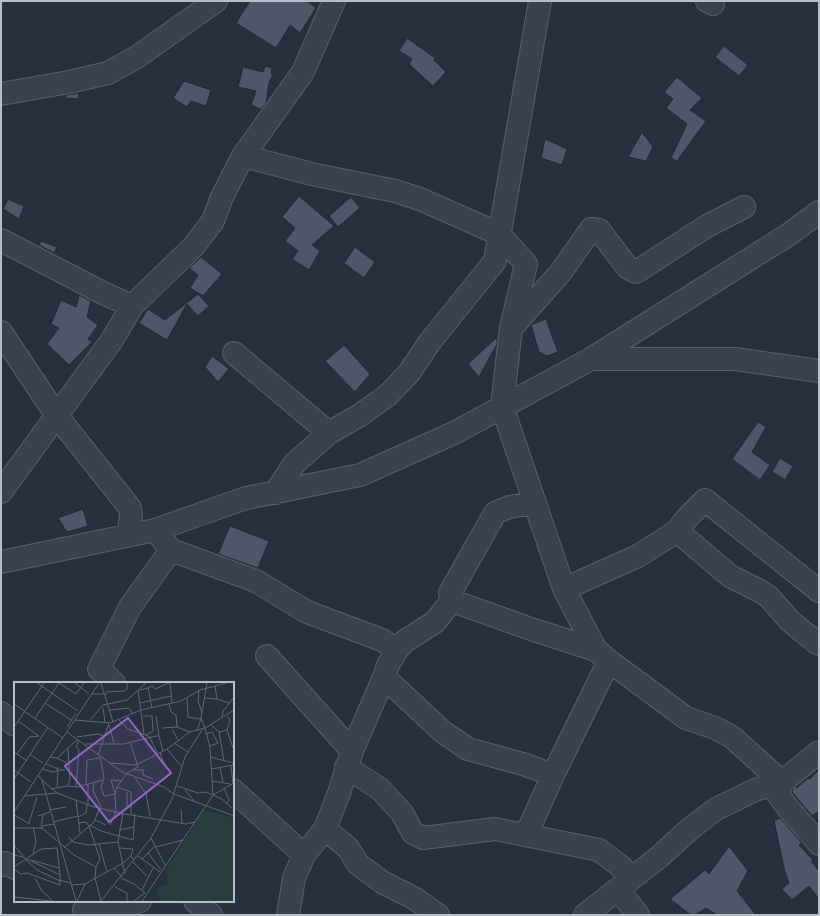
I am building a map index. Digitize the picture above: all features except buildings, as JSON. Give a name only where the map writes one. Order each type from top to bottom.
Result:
[{"type":"street","points":[[1,94],[69,82],[108,73],[144,53],[216,1]]},
{"type":"street","points":[[1,492],[112,340],[132,306],[194,246],[213,221],[222,197],[243,156],[303,72],[334,1]]},
{"type":"street","points":[[275,493],[295,463],[329,433],[360,415],[388,395],[409,373],[429,344],[495,260],[540,1]]},
{"type":"street","points":[[243,156],[316,175],[395,191],[420,199],[499,234],[526,264],[511,328],[502,406],[564,590],[602,655]]},
{"type":"street","points":[[511,328],[560,272],[591,228],[599,230],[628,268],[636,272],[707,226],[744,207]]},
{"type":"street","points":[[1,562],[155,530],[246,498],[360,475],[454,433],[591,359],[788,235],[819,212]]},
{"type":"street","points":[[1,240],[103,293],[132,306]]},
{"type":"street","points":[[3,341],[56,416],[130,508],[131,516],[128,536]]},
{"type":"street","points":[[234,353],[329,433]]},
{"type":"street","points":[[591,359],[735,359],[819,371]]},
{"type":"street","points":[[564,590],[638,556],[677,531],[687,518],[705,500],[819,591]]},
{"type":"street","points":[[534,503],[509,507],[495,513],[450,593],[453,599],[458,603],[602,655],[686,718],[715,728],[732,737],[782,782]]},
{"type":"street","points":[[155,530],[171,550],[256,582],[307,612],[382,640],[397,650]]},
{"type":"street","points":[[677,531],[730,576],[769,597],[790,620],[818,644]]},
{"type":"street","points":[[113,682],[99,669],[130,607],[171,550]]},
{"type":"street","points":[[288,915],[294,878],[304,855],[325,829],[339,793],[349,759],[388,665],[397,650],[405,641],[435,622],[453,599]]},
{"type":"street","points":[[526,835],[553,775],[602,655]]},
{"type":"street","points":[[268,656],[349,759],[402,813],[413,833],[423,838],[495,829],[599,850],[619,865],[638,915]]},
{"type":"street","points":[[384,677],[443,732],[468,749],[523,764],[553,775]]},
{"type":"street","points":[[1,713],[14,724]]},
{"type":"street","points":[[585,915],[659,857],[691,828],[716,809],[755,790],[782,782],[819,752]]},
{"type":"street","points":[[782,782],[778,794],[819,844]]},
{"type":"street","points":[[234,791],[304,855]]},
{"type":"street","points":[[325,829],[348,848],[358,864],[382,882],[414,898],[438,915]]},
{"type":"street","points":[[81,909],[117,909],[137,902]]},
{"type":"street","points":[[196,902],[211,915]]}]
